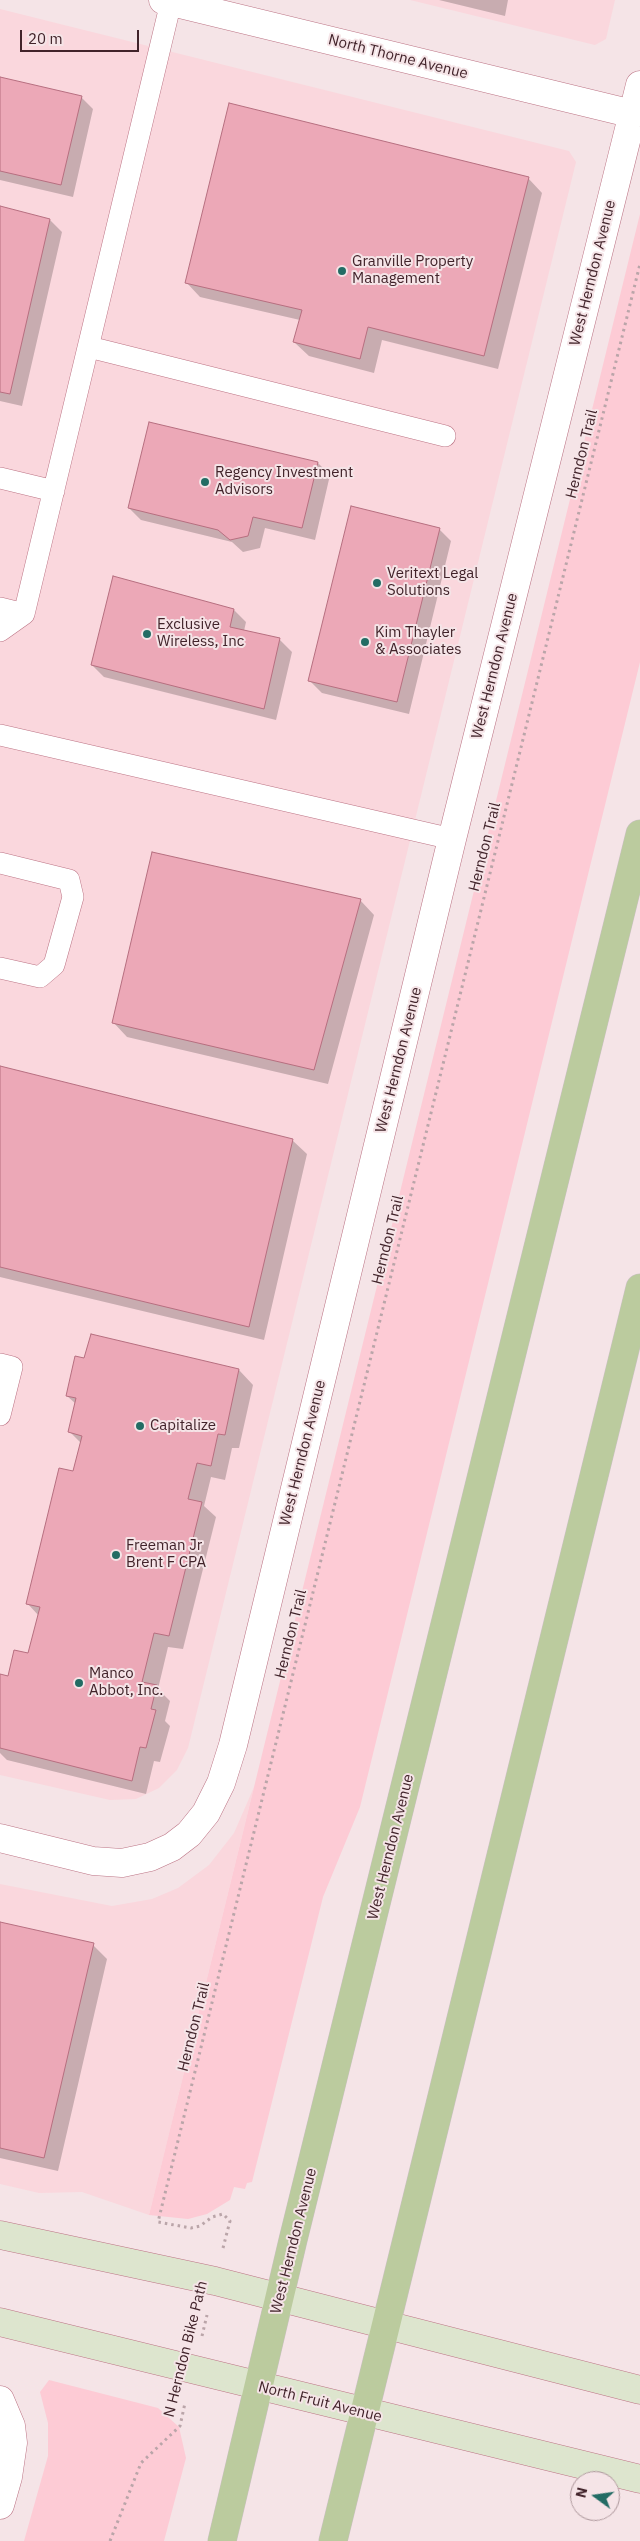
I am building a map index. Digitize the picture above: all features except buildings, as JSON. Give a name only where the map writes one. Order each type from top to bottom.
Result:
[{"type":"main road","name":"West Herndon Avenue","points":[[222,2541],[258,2386],[640,834]]},
{"type":"main road","points":[[334,2541],[640,1288]]},
{"type":"street","name":"North Thorne Avenue","points":[[167,1],[633,114]]},
{"type":"street","name":"West Herndon Avenue","points":[[0,1838],[93,1861],[122,1863],[150,1857],[172,1847],[189,1834],[206,1813],[221,1784],[235,1736],[452,839],[640,85]]},
{"type":"street","points":[[0,2234],[215,2281],[386,2323],[640,2390]]},
{"type":"street","name":"North Fruit Avenue","points":[[0,2322],[640,2479]]},
{"type":"street","points":[[0,2400],[11,2426],[13,2443],[8,2477],[0,2505]]},
{"type":"lane","points":[[0,630],[24,614],[89,347],[167,1]]},
{"type":"lane","points":[[89,347],[445,436]]},
{"type":"lane","points":[[0,478],[54,491]]},
{"type":"lane","points":[[0,608],[24,614]]},
{"type":"lane","points":[[0,735],[452,839]]},
{"type":"lane","points":[[0,863],[69,880],[73,898],[54,965],[40,977],[0,968]]},
{"type":"lane","points":[[0,1364],[12,1367],[0,1415]]},
{"type":"path","name":"Herndon Trail","points":[[158,2222],[640,264]]},
{"type":"path","name":"N Herndon Bike Path","points":[[110,2541],[141,2463],[180,2426],[230,2221],[223,2214],[212,2217],[200,2226],[191,2228],[158,2222]]},
{"type":"shaded area","points":[[410,0],[615,0],[606,39],[595,45]]},
{"type":"shaded area","points":[[0,9],[569,151],[576,162],[188,1748],[177,1770],[159,1788],[136,1799],[110,1800],[0,1775]]},
{"type":"shaded area","points":[[640,214],[640,662],[360,1807],[323,1897],[252,2182],[247,2183],[245,2189],[234,2187],[230,2200],[207,2214],[188,2219],[149,2215]]},
{"type":"shaded area","points":[[254,1787],[149,2215],[82,2192],[39,2193],[0,2184],[0,1884],[112,1906],[152,1899],[178,1888],[209,1865],[234,1833]]},
{"type":"shaded area","points":[[49,2380],[158,2408],[179,2427],[186,2458],[164,2541],[24,2541],[48,2456],[48,2423],[40,2392]]},
{"type":"place","name":"Granville Property Management","points":[[342,271]]},
{"type":"place","name":"Regency Investment Advisors","points":[[205,482]]},
{"type":"place","name":"Veritext Legal Solutions","points":[[377,583]]},
{"type":"place","name":"Exclusive Wireless, Inc","points":[[147,634]]},
{"type":"place","name":"Kim Thayler & Associates","points":[[365,642]]},
{"type":"place","name":"Capitalize","points":[[140,1426]]},
{"type":"place","name":"Freeman Jr Brent F CPA","points":[[116,1555]]},
{"type":"place","name":"Manco Abbot, Inc.","points":[[79,1683]]}]
